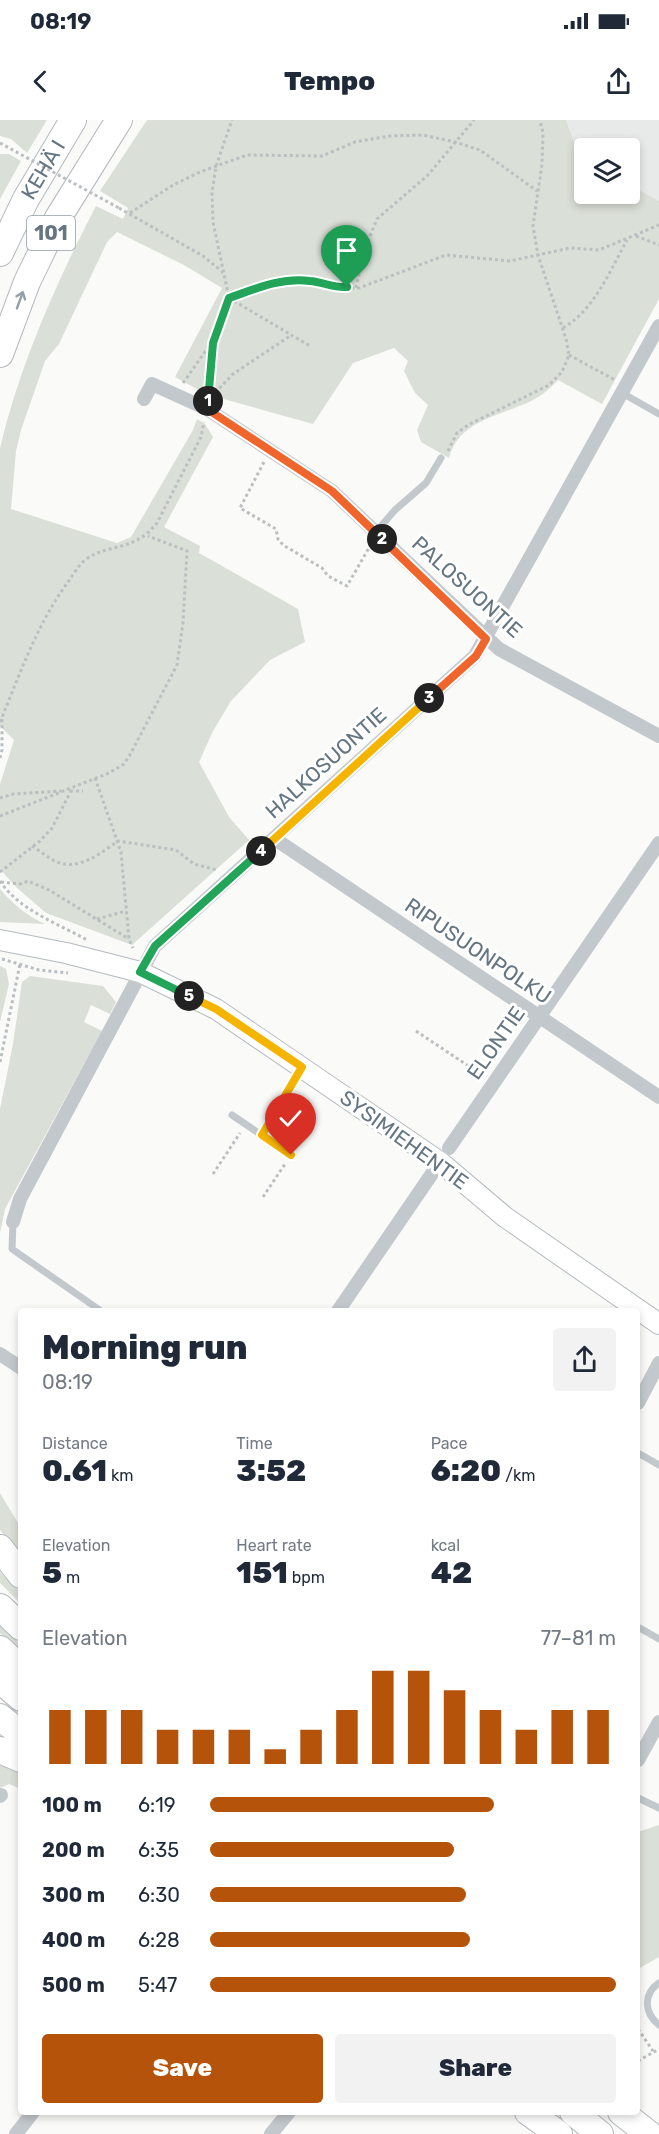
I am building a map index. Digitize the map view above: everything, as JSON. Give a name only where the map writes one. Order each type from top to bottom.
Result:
[{"type":"highway","name":"KEHÄ I","points":[[0,253],[26,199],[73,120]]},
{"type":"highway","name":"KEHÄ I","points":[[0,354],[27,282],[58,218],[119,120]]},
{"type":"highway","points":[[0,243],[26,199]]},
{"type":"highway","points":[[0,1548],[18,1571]]},
{"type":"highway","points":[[0,1560],[18,1576]]},
{"type":"highway","points":[[0,1607],[18,1624]]},
{"type":"highway","points":[[0,1649],[18,1666]]},
{"type":"highway","points":[[0,1680],[18,1695]]},
{"type":"highway","points":[[0,1717],[18,1732]]},
{"type":"highway","points":[[0,1750],[18,1758]]},
{"type":"highway","points":[[532,2115],[559,2134]]},
{"type":"highway","points":[[577,2115],[600,2134]]},
{"type":"highway","points":[[625,2115],[649,2134]]},
{"type":"street","name":"HALKOSUONTIE","points":[[13,1222],[20,1198],[155,946],[476,656],[619,387],[659,326]]},
{"type":"street","name":"PALOSUONTIE","points":[[144,399],[152,384],[176,395],[208,405],[332,491],[499,649],[659,736]]},
{"type":"street","name":"RIPUSUONPOLKU","points":[[275,838],[659,1097]]},
{"type":"street","name":"ELONTIE","points":[[340,1308],[659,843]]},
{"type":"street","name":"SYSIMIEHENTIE","points":[[0,940],[66,953],[140,972],[216,1009],[302,1067],[444,1155],[505,1217],[636,1308]]},
{"type":"street","name":"SYSIMIEHENTIE","points":[[640,1311],[659,1324]]},
{"type":"street","points":[[0,1354],[18,1366]]},
{"type":"street","points":[[640,1399],[659,1363]]},
{"type":"street","points":[[640,1756],[659,1722]]},
{"type":"street","points":[[16,2134],[31,2115]]},
{"type":"street","points":[[271,2134],[287,2115]]},
{"type":"lane","points":[[619,387],[659,414]]},
{"type":"lane","points":[[376,533],[395,510],[426,483],[439,461]]},
{"type":"lane","points":[[262,1135],[302,1067]]},
{"type":"lane","points":[[232,1115],[291,1155]]},
{"type":"lane","points":[[13,1222],[12,1249],[97,1308]]},
{"type":"lane","points":[[640,1454],[659,1465]]},
{"type":"lane","points":[[640,1628],[659,1639]]},
{"type":"lane","points":[[640,1799],[659,1808]]},
{"type":"lane","points":[[659,1983],[650,1991],[646,2001],[648,2013],[659,2025]]},
{"type":"path","points":[[0,722],[30,650],[53,603],[86,560],[147,536],[157,523],[201,437],[208,405],[215,338],[229,298],[213,222],[212,193],[216,166],[232,120]]},
{"type":"path","points":[[356,288],[364,251],[377,219],[428,175],[474,120]]},
{"type":"path","points":[[439,461],[446,458],[450,443],[468,424],[549,385],[562,372],[569,355],[538,255],[533,226],[542,164],[543,133],[540,120]]},
{"type":"path","points":[[130,213],[173,185],[247,155],[322,156],[355,142],[390,136],[423,135],[480,150],[537,191]]},
{"type":"path","points":[[0,143],[130,213],[203,256],[224,273]]},
{"type":"path","points":[[229,298],[267,284],[295,280],[312,281],[337,288],[356,288],[446,255],[510,261],[570,248],[599,250],[659,225]]},
{"type":"path","points":[[636,236],[659,244]]},
{"type":"path","points":[[562,328],[582,313],[603,283],[628,239]]},
{"type":"path","points":[[229,298],[310,346]]},
{"type":"path","points":[[208,405],[233,374],[290,336]]},
{"type":"path","points":[[176,395],[215,338]]},
{"type":"path","points":[[569,355],[619,387]]},
{"type":"path","points":[[271,450],[240,508],[276,530],[278,540],[283,545],[322,568],[328,576],[347,586],[376,533]]},
{"type":"path","points":[[0,816],[72,789],[123,764],[177,665],[183,623],[187,551],[147,536]]},
{"type":"path","points":[[0,758],[2,717]]},
{"type":"path","points":[[95,778],[121,852],[129,939],[132,948]]},
{"type":"path","points":[[72,789],[83,791]]},
{"type":"path","points":[[0,872],[52,828],[72,789]]},
{"type":"path","points":[[0,798],[13,794],[66,791]]},
{"type":"path","points":[[32,846],[57,862],[68,865],[97,857],[118,841],[176,850],[194,864],[221,872]]},
{"type":"path","points":[[0,882],[20,884],[28,881],[49,890],[129,939]]},
{"type":"path","points":[[0,882],[12,897],[40,915],[88,940]]},
{"type":"path","points":[[97,919],[126,911]]},
{"type":"path","points":[[0,959],[20,964],[0,1062]]},
{"type":"path","points":[[416,1031],[494,1083]]},
{"type":"path","points":[[213,1174],[246,1125]]},
{"type":"path","points":[[263,1197],[291,1155]]},
{"type":"path","points":[[640,2032],[653,2050]]},
{"type":"path","points":[[640,2060],[653,2050],[659,2049]]},
{"type":"shaded area","points":[[0,120],[47,120],[27,153],[11,139],[0,136]]},
{"type":"shaded area","points":[[147,120],[566,120],[574,142],[574,204],[640,204],[640,191],[659,201],[659,299],[602,404],[558,380],[533,400],[481,421],[470,428],[454,446],[449,458],[421,442],[417,430],[428,405],[415,393],[404,371],[408,361],[394,348],[353,363],[313,424],[206,394],[175,377],[222,288],[184,265],[117,232],[107,242],[59,344],[45,361],[16,451],[11,509],[117,543],[131,537],[193,430],[197,419],[205,424],[213,437],[164,527],[200,546],[199,553],[298,609],[305,642],[270,660],[231,701],[213,731],[199,762],[229,817],[249,840],[132,945],[46,913],[16,887],[0,869],[0,784],[14,740],[0,726],[0,448],[18,386],[40,324],[96,206],[123,219],[128,208],[100,191]]},
{"type":"shaded area","points":[[566,120],[659,120],[659,201],[640,191],[640,138],[574,138],[574,142]]},
{"type":"shaded area","points":[[0,154],[9,154],[21,161],[0,199]]},
{"type":"shaded area","points":[[0,889],[21,909],[45,924],[0,922]]},
{"type":"shaded area","points":[[0,966],[6,969],[9,984],[0,1022]]},
{"type":"shaded area","points":[[30,976],[103,986],[116,1002],[110,1014],[91,1005],[84,1022],[102,1031],[5,1209],[0,1233],[0,1109],[22,982]]},
{"type":"shaded area","points":[[0,1493],[18,1523],[18,1552],[0,1530]]},
{"type":"shaded area","points":[[0,1572],[18,1590],[18,1601],[0,1583]]},
{"type":"shaded area","points":[[0,1625],[18,1642],[18,1650],[0,1633]]},
{"type":"shaded area","points":[[0,1760],[18,1768],[18,1788],[9,1784],[0,1788]]},
{"type":"shaded area","points":[[659,1825],[659,1957],[640,1968],[640,1831]]},
{"type":"route","points":[[291,1155],[262,1135],[302,1067],[216,1009],[140,972],[151,951],[160,940],[476,656],[486,639],[332,491],[207,409],[213,343],[229,298],[267,284],[295,280],[312,281],[337,288],[347,287]]}]
